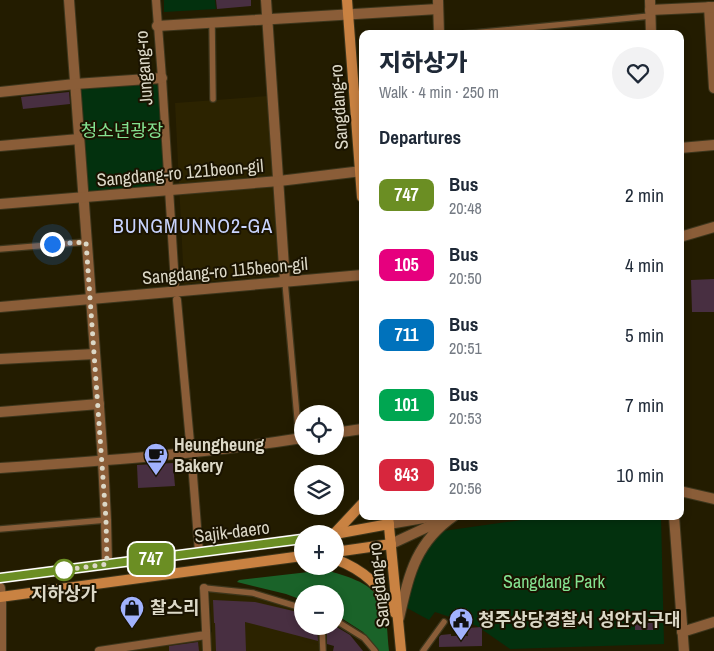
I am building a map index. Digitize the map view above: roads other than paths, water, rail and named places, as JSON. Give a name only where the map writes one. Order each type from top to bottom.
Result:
[{"type":"main road","name":"Sangdang-ro","points":[[347,0],[359,138]]},
{"type":"main road","points":[[343,525],[359,507]]},
{"type":"main road","name":"Sangdang-ro","points":[[389,520],[401,651]]},
{"type":"main road","points":[[344,532],[389,520]]},
{"type":"main road","name":"Sajik-daero","points":[[0,578],[294,540]]},
{"type":"main road","points":[[344,551],[391,544]]},
{"type":"main road","name":"Sajik-daero","points":[[0,594],[294,557]]},
{"type":"main road","points":[[344,562],[377,585],[385,595],[398,619]]},
{"type":"street","points":[[69,0],[84,197]]},
{"type":"street","name":"Jungang-ro","points":[[156,0],[175,284]]},
{"type":"street","points":[[266,0],[279,181]]},
{"type":"street","points":[[157,26],[348,15],[438,5],[439,30]]},
{"type":"street","points":[[650,30],[650,9],[712,7],[714,88]]},
{"type":"street","points":[[0,92],[75,84],[162,78]]},
{"type":"street","points":[[0,146],[79,139]]},
{"type":"street","points":[[684,148],[714,145]]},
{"type":"street","name":"Sangdang-ro 121beon-gil","points":[[0,204],[279,181],[359,171]]},
{"type":"street","name":"Sangdang-ro 121beon-gil","points":[[279,181],[285,282]]},
{"type":"street","name":"Sangdang-ro 121beon-gil","points":[[84,197],[90,299]]},
{"type":"street","points":[[684,236],[714,227]]},
{"type":"street","name":"Sangdang-ro 115beon-gil","points":[[0,307],[359,275]]},
{"type":"street","points":[[90,299],[103,461],[107,564]]},
{"type":"street","points":[[176,300],[199,552]]},
{"type":"street","points":[[0,359],[95,354]]},
{"type":"street","points":[[0,412],[98,404]]},
{"type":"street","points":[[344,432],[359,429]]},
{"type":"street","points":[[0,468],[191,453],[294,440]]},
{"type":"street","points":[[684,491],[714,499]]},
{"type":"street","points":[[391,544],[443,520]]},
{"type":"street","points":[[398,619],[407,582],[418,555],[428,538],[447,520]]},
{"type":"street","points":[[674,520],[684,651]]},
{"type":"street","points":[[204,588],[207,651]]},
{"type":"street","points":[[0,594],[1,651]]},
{"type":"street","points":[[682,632],[714,622]]},
{"type":"street","points":[[99,651],[206,635]]},
{"type":"lane","points":[[493,30],[650,9]]},
{"type":"lane","points":[[212,22],[213,99]]},
{"type":"lane","points":[[0,248],[86,242]]},
{"type":"lane","points":[[285,282],[298,405]]},
{"type":"lane","points":[[0,529],[106,520]]},
{"type":"lane","points":[[204,588],[253,593],[294,606]]},
{"type":"lane","points":[[423,651],[444,622]]},
{"type":"lane","points":[[344,626],[364,638],[375,651]]},
{"type":"lane","points":[[322,635],[323,651]]},
{"type":"place","name":"Heungheung Bakery","points":[[156,476]]},
{"type":"place","name":"지하상가","points":[[64,570]]},
{"type":"place","name":"찰스리","points":[[132,629]]},
{"type":"place","name":"청주상당경찰서 성안지구대","points":[[461,641]]},
{"type":"district","name":"BUNGMUNNO2-GA","points":[[193,226]]},
{"type":"park label","name":"청소년광장","points":[[122,131]]},
{"type":"park label","name":"Sangdang Park","points":[[554,582]]}]
